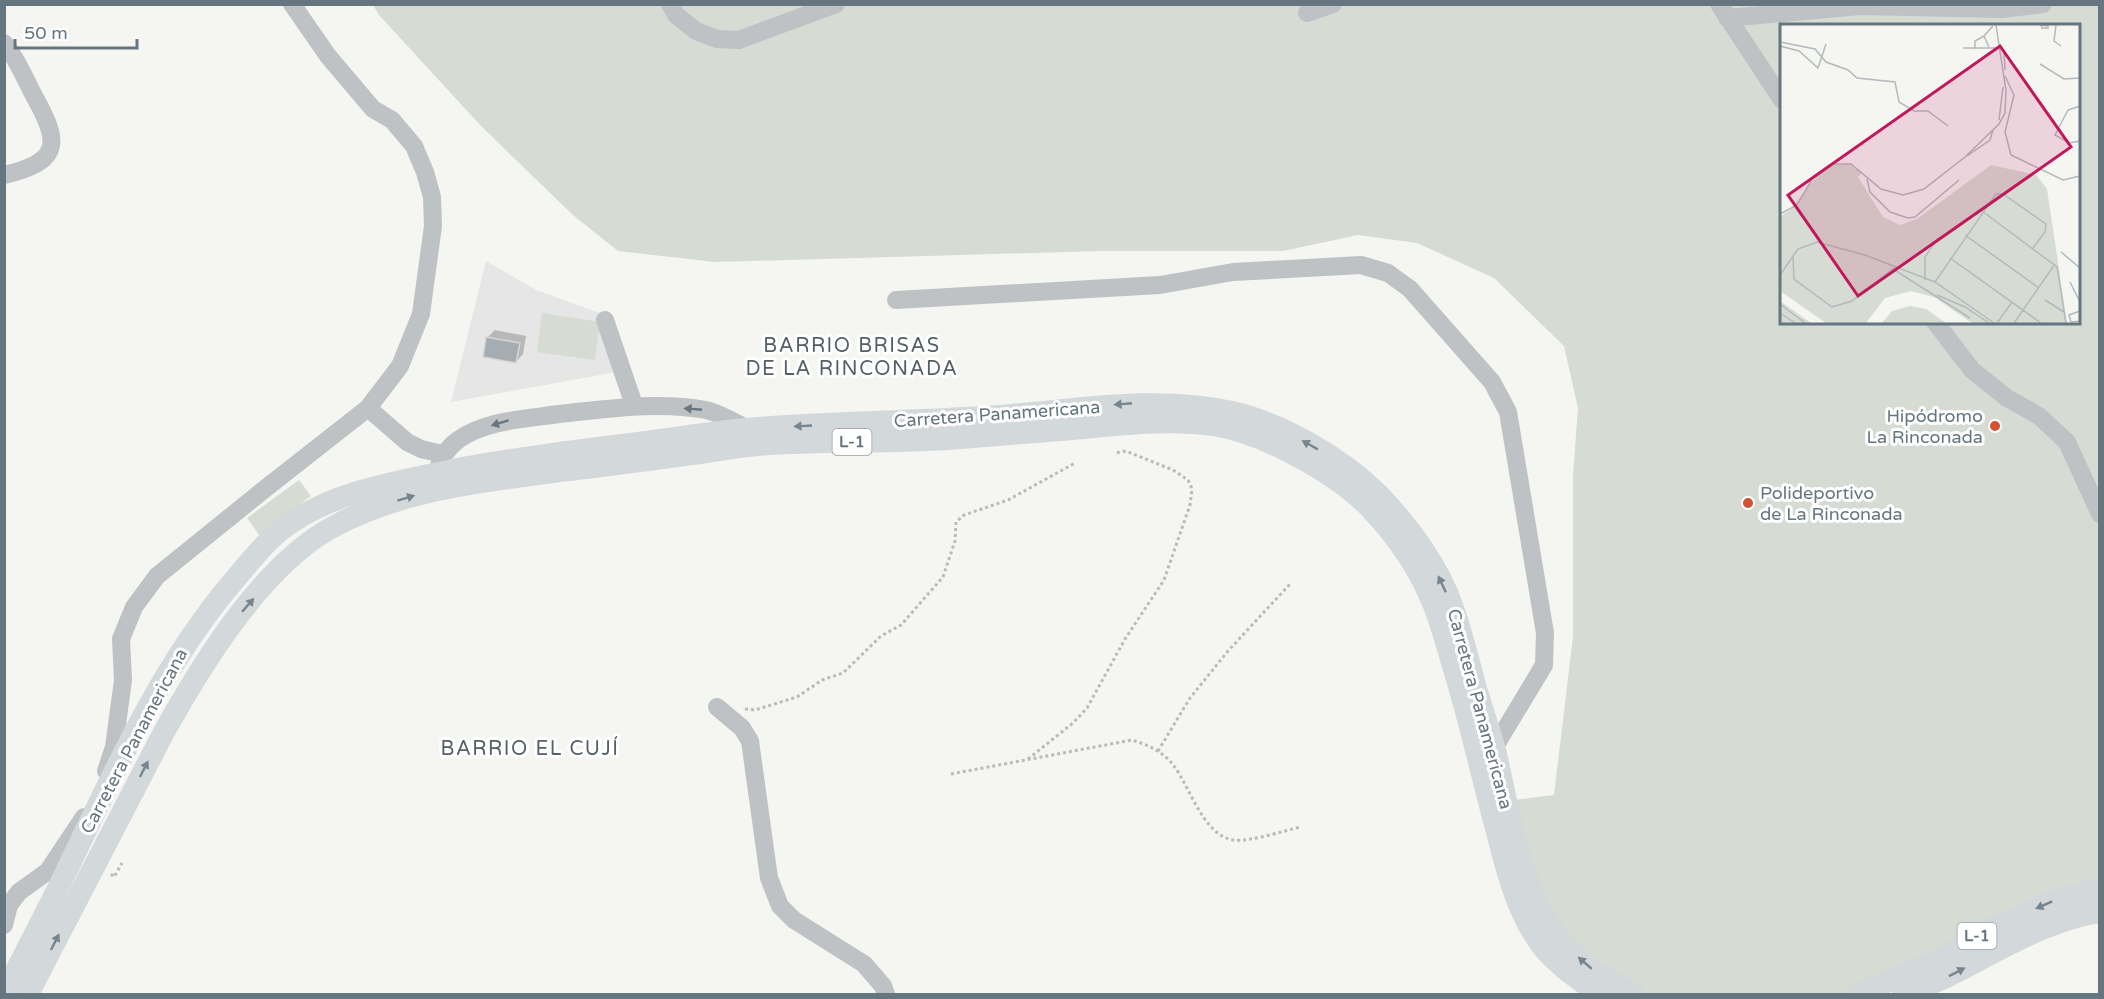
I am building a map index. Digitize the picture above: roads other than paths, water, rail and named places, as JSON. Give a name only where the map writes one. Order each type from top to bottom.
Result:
[{"type":"main road","name":"Carretera Panamericana","points":[[4,994],[55,875],[101,798],[168,672],[222,594],[275,535],[292,521],[335,500],[439,464],[500,461],[748,429],[988,417],[1137,403],[1170,403],[1230,411],[1262,420],[1339,461],[1384,500],[1419,544],[1437,573],[1452,605],[1494,748],[1527,878],[1540,910],[1556,935],[1570,950],[1595,971],[1634,994]]},
{"type":"main road","name":"Carretera Panamericana","points":[[28,994],[192,682],[239,615],[270,579],[289,559],[327,530],[372,509],[427,492],[477,482],[757,445],[943,439],[1063,430],[1131,422],[1193,423],[1219,426],[1250,435],[1280,447],[1327,474],[1370,508],[1381,521],[1415,567],[1435,606],[1466,707],[1510,881],[1524,916],[1550,954],[1600,994]]},
{"type":"main road","name":"L-1","points":[[1858,994],[1944,958],[1980,934],[2053,900],[2100,889]]},
{"type":"main road","name":"L-1","points":[[1903,994],[1947,977],[2055,925],[2086,914],[2100,912]]},
{"type":"street","points":[[4,926],[9,905],[19,892],[55,875],[96,799],[114,747],[123,680],[121,639],[134,607],[157,576],[368,408],[400,366],[421,314],[433,226],[432,197],[425,172],[414,146],[392,120],[373,109],[328,57],[292,4]]},
{"type":"street","points":[[670,4],[676,15],[696,31],[717,39],[739,40],[836,4]]},
{"type":"street","points":[[1307,14],[1333,4]]},
{"type":"street","points":[[1723,11],[1860,6],[2002,9],[2043,4]]},
{"type":"street","points":[[1723,11],[1780,97]]},
{"type":"street","points":[[4,43],[49,123],[52,139],[48,154],[41,163],[29,170],[4,175]]},
{"type":"street","points":[[896,300],[1160,285],[1233,272],[1361,265],[1388,273],[1410,289],[1492,382],[1508,412],[1545,633],[1544,666],[1494,748]]},
{"type":"street","points":[[605,320],[634,405]]},
{"type":"street","points":[[1937,324],[1972,370],[2007,398],[2039,416],[2067,442],[2100,514]]},
{"type":"street","points":[[368,408],[407,442],[422,449],[439,464],[459,440],[476,431],[506,421],[634,405],[708,410],[748,429]]},
{"type":"street","points":[[717,707],[742,728],[750,741],[769,878],[780,906],[794,920],[864,964],[883,986],[886,994]]},
{"type":"place","name":"Hipódromo La Rinconada","points":[[1995,426]]},
{"type":"place","name":"Polideportivo de La Rinconada","points":[[1748,503]]},
{"type":"district","name":"BARRIO BRISAS DE LA RINCONADA","points":[[852,358]]},
{"type":"district","name":"BARRIO EL CUJÍ","points":[[530,749]]}]
